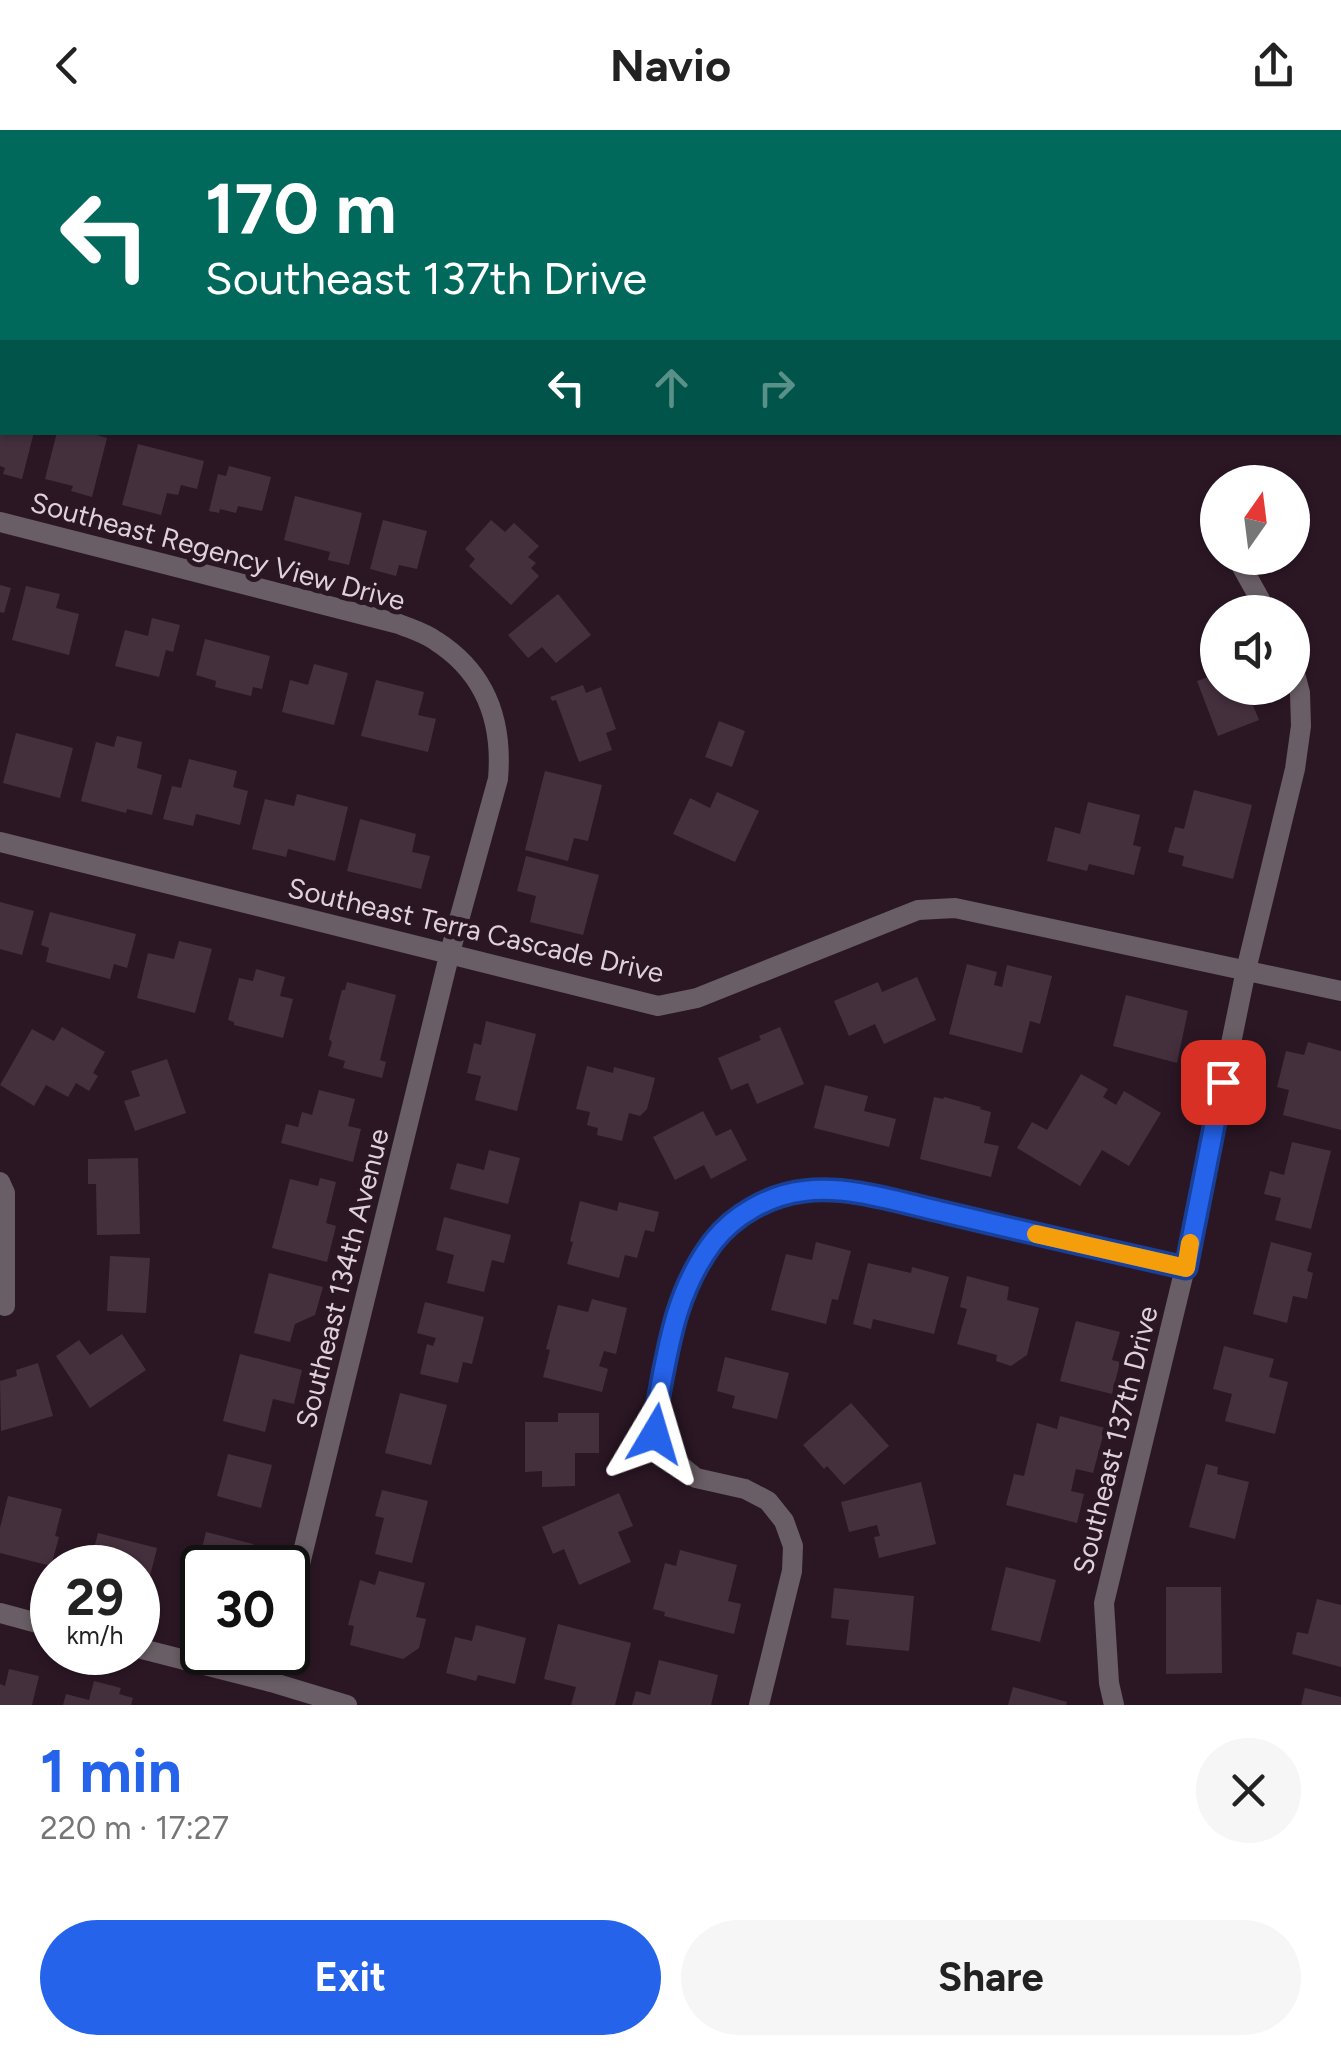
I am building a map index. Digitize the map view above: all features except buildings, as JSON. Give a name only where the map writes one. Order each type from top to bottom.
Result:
[{"type":"street","name":"Southeast Regency View Drive","points":[[0,522],[399,624],[434,639],[465,664],[486,694],[498,732],[500,756],[498,779],[449,956]]},
{"type":"street","name":"Southeast 137th Drive","points":[[1114,1705],[1104,1603],[1186,1268],[1246,970],[1295,768],[1300,705]]},
{"type":"street","name":"Southeast Terra Cascade Drive","points":[[0,842],[658,1006],[697,998],[918,910],[955,908],[1341,991]]},
{"type":"street","name":"Southeast 134th Avenue","points":[[305,1545],[449,956]]},
{"type":"street","points":[[0,1182],[5,1193],[5,1306]]},
{"type":"street","points":[[759,1705],[792,1570],[793,1546],[784,1521],[768,1501],[745,1489],[696,1478],[675,1461],[655,1434],[654,1422],[683,1290],[723,1231],[750,1208],[776,1198],[802,1191],[834,1190],[1186,1268]]},
{"type":"street","points":[[0,1613],[30,1620]]},
{"type":"street","points":[[160,1654],[347,1705]]},
{"type":"street","points":[[271,1682],[273,1675]]},
{"type":"slow traffic","points":[[1036,1234],[1186,1268],[1190,1243]]},
{"type":"route","points":[[655,1434],[654,1422],[683,1290],[713,1242],[750,1208],[802,1191],[834,1190],[1186,1268],[1223,1082]]}]
